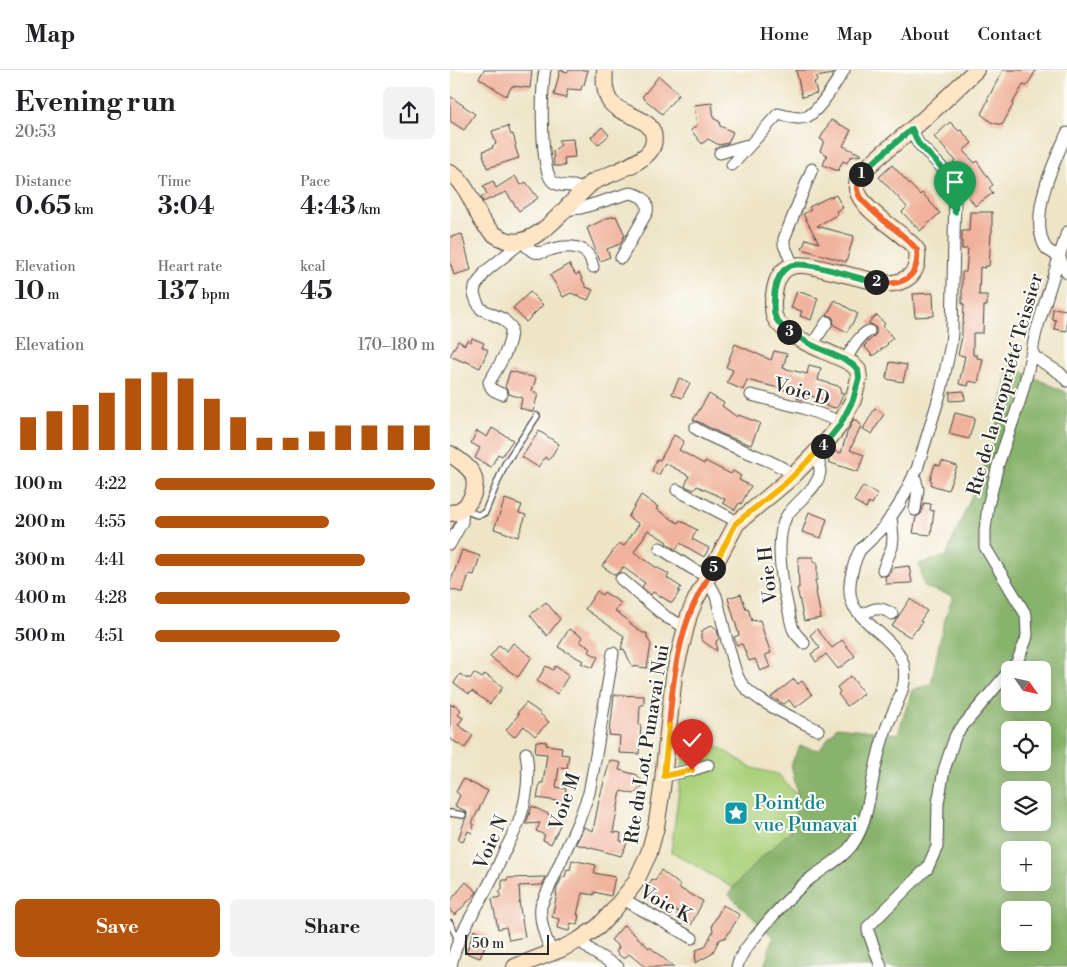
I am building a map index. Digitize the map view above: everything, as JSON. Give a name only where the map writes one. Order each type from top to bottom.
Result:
[{"type":"main road","points":[[450,173],[461,183],[486,227],[497,237],[514,242],[522,242],[531,238],[591,184],[646,156],[651,151],[653,133],[649,126],[620,110],[610,101],[604,82],[605,70]]},
{"type":"main road","points":[[793,265],[811,266],[885,284],[896,284],[912,275],[917,262],[917,250],[872,211],[858,194],[857,187],[861,174],[976,70]]},
{"type":"main road","name":"Rte du Lot. Punavai Nui","points":[[515,967],[545,960],[598,927],[623,899],[640,874],[653,843],[660,810],[674,675],[685,627],[696,599],[738,522],[794,475],[827,441],[842,422],[853,400],[859,378],[858,370],[845,360],[812,345],[784,329],[774,315],[774,296],[778,279],[789,266],[793,265]]},
{"type":"main road","points":[[450,454],[466,465],[474,479],[472,496],[457,510]]},
{"type":"street","points":[[545,70],[542,104],[546,170],[550,179],[556,184],[576,186],[585,190]]},
{"type":"street","points":[[732,165],[778,114],[798,118],[806,117],[815,111],[844,70]]},
{"type":"street","points":[[737,967],[745,950],[788,898],[851,846],[862,827],[886,729],[902,692],[905,676],[902,658],[887,639],[857,612],[850,595],[850,577],[860,550],[884,527],[892,516],[914,474],[928,437],[941,391],[951,344],[955,193],[953,182],[947,173],[918,143],[912,129]]},
{"type":"street","points":[[1067,133],[1051,170],[1040,213],[1041,238],[1044,245],[1047,250],[1060,256],[1067,273]]},
{"type":"street","points":[[720,154],[751,144]]},
{"type":"street","points":[[793,265],[784,245],[784,239],[812,168]]},
{"type":"street","points":[[564,210],[581,208],[630,193],[642,198],[647,205],[648,212],[621,258]]},
{"type":"street","name":"Rte de la propriété Teissier","points":[[1017,661],[1027,635],[1026,616],[985,547],[985,530],[998,465],[1020,400],[1036,332],[1067,232]]},
{"type":"street","points":[[502,394],[494,391],[489,382],[512,335],[511,327],[503,319],[481,309],[477,302],[474,294],[475,287],[486,271],[522,242],[531,251],[543,253],[569,246],[577,247],[589,256],[593,267]]},
{"type":"street","points":[[812,345],[826,322]]},
{"type":"street","points":[[845,360],[860,337],[869,331]]},
{"type":"street","points":[[1032,352],[1036,358],[1060,373],[1067,381]]},
{"type":"street","name":"Voie D","points":[[751,395],[803,408],[842,422]]},
{"type":"street","points":[[695,428],[708,436],[783,467],[794,475]]},
{"type":"street","name":"Voie H","points":[[804,643],[794,631],[784,590],[780,545],[781,531],[786,517],[819,478],[820,472],[816,452]]},
{"type":"street","points":[[914,474],[918,489],[915,510]]},
{"type":"street","points":[[678,490],[738,522]]},
{"type":"street","points":[[450,544],[462,522],[457,510]]},
{"type":"street","points":[[883,570],[892,547],[892,516]]},
{"type":"street","points":[[660,548],[707,579],[716,596],[731,656],[740,682],[745,688],[772,707],[818,730]]},
{"type":"street","points":[[621,579],[666,617],[685,627]]},
{"type":"street","points":[[861,615],[880,608],[892,614]]},
{"type":"street","name":"Voie M","points":[[545,960],[541,906],[589,793],[612,653]]},
{"type":"street","points":[[881,967],[868,927],[927,868],[937,847],[938,803],[944,770],[955,737],[1001,681]]},
{"type":"street","name":"Voie N","points":[[451,967],[459,940],[490,884],[519,822],[526,793],[528,769],[526,753]]},
{"type":"street","points":[[664,776],[708,765]]},
{"type":"street","name":"Voie K","points":[[623,899],[692,938]]},
{"type":"street","points":[[579,940],[593,952],[618,967]]},
{"type":"lane","points":[[457,510],[478,516],[485,512],[505,464],[538,416]]},
{"type":"lane","points":[[450,813],[463,816]]},
{"type":"lane","points":[[450,923],[459,940]]},
{"type":"green space","points":[[1010,366],[1067,393],[1067,967],[764,967],[773,937],[728,894],[760,859],[793,829],[798,797],[791,764],[800,746],[819,750],[837,727],[898,734],[912,690],[931,684],[943,625],[953,596],[924,587],[919,564],[946,556],[992,448]]},
{"type":"green space","name":"Point de vue Punavai","points":[[695,732],[752,768],[778,774],[798,797],[793,829],[760,859],[733,888],[671,851],[686,736]]},
{"type":"building","points":[[484,70],[532,70],[530,88],[512,86],[506,96],[479,78]]},
{"type":"building","points":[[560,70],[568,72],[569,70],[588,70],[581,90],[568,89],[566,98],[554,95]]},
{"type":"building","points":[[796,70],[832,70],[833,74],[816,77],[817,81],[814,82],[817,93],[802,97]]},
{"type":"building","points":[[1003,70],[1036,70],[1027,86],[1023,85],[1002,125],[991,122],[981,114]]},
{"type":"building","points":[[659,76],[679,94],[662,114],[642,97]]},
{"type":"building","points":[[450,96],[475,114],[464,130],[450,121]]},
{"type":"building","points":[[712,103],[714,119],[719,121],[720,126],[733,132],[728,143],[719,145],[708,139],[702,144],[691,130],[697,125],[694,105]]},
{"type":"building","points":[[831,120],[851,130],[843,146],[862,155],[850,157],[847,163],[843,161],[838,171],[823,165],[827,155],[820,151],[824,141],[820,139]]},
{"type":"building","points":[[950,122],[959,131],[961,130],[972,143],[963,151],[975,163],[977,161],[993,185],[989,188],[993,193],[975,206],[967,194],[971,191],[966,184],[967,180],[960,171],[962,170],[953,162],[955,160],[934,137]]},
{"type":"building","points":[[508,126],[511,135],[513,134],[519,158],[487,168],[483,151],[493,148],[492,146],[496,144],[492,131]]},
{"type":"building","points":[[602,127],[609,135],[598,145],[591,137]]},
{"type":"building","points":[[573,139],[575,157],[564,158],[565,166],[554,166],[553,151],[561,145],[558,140]]},
{"type":"building","points":[[892,165],[940,213],[920,231],[902,212],[907,207],[879,177]]},
{"type":"building","points":[[515,176],[521,185],[526,182],[538,198],[519,211],[506,192],[483,202],[481,197],[487,194],[483,186],[493,181],[496,188]]},
{"type":"building","points":[[836,195],[843,208],[836,211],[838,214],[817,226],[854,236],[846,262],[802,249],[806,239],[819,243],[803,214],[811,210],[809,207]]},
{"type":"building","points":[[970,212],[992,212],[992,233],[989,266],[985,266],[985,268],[980,267],[979,295],[987,295],[987,306],[984,306],[983,333],[973,333],[973,355],[983,359],[978,383],[969,381],[968,386],[959,384],[965,356],[958,355],[962,337],[964,304],[962,304],[962,272],[966,272],[968,249],[962,249],[962,231],[969,231]]},
{"type":"building","points":[[616,216],[625,235],[620,244],[607,249],[610,257],[600,261],[587,228],[607,218]]},
{"type":"building","points":[[462,234],[471,270],[454,275],[450,266],[450,237]]},
{"type":"building","points":[[569,264],[576,275],[579,273],[586,287],[593,290],[588,300],[571,293],[563,297],[550,275]]},
{"type":"building","points":[[797,291],[818,298],[811,320],[800,316],[802,311],[791,308]]},
{"type":"building","points":[[530,292],[543,305],[526,322],[513,308]]},
{"type":"building","points":[[933,293],[934,316],[915,317],[913,294]]},
{"type":"building","points":[[835,300],[858,314],[847,332],[834,325],[833,318],[827,315]]},
{"type":"building","points":[[1053,308],[1067,310],[1067,331],[1054,329],[1056,320],[1052,319]]},
{"type":"building","points":[[877,315],[893,338],[873,356],[864,346],[876,334],[876,328],[869,324],[869,322]]},
{"type":"building","points":[[472,338],[484,343],[482,347],[488,350],[480,368],[450,356],[458,341],[465,345],[467,340],[471,342]]},
{"type":"building","points":[[735,344],[771,360],[774,351],[787,354],[783,368],[807,374],[809,365],[821,368],[818,380],[841,387],[840,392],[844,393],[838,406],[836,408],[826,406],[827,400],[807,395],[806,400],[797,398],[798,393],[747,380],[743,390],[727,383],[733,370],[726,367]]},
{"type":"building","points":[[890,362],[907,365],[903,382],[886,379]]},
{"type":"building","points":[[510,371],[536,378],[532,391],[538,394],[533,412],[520,408],[522,398],[509,394],[505,387]]},
{"type":"building","points":[[679,378],[690,383],[682,398],[672,394]]},
{"type":"building","points":[[964,391],[965,400],[950,401],[950,392]]},
{"type":"building","points":[[709,394],[724,403],[722,406],[737,417],[738,415],[760,423],[751,445],[693,420]]},
{"type":"building","points":[[875,408],[884,414],[872,434],[863,429]]},
{"type":"building","points":[[955,413],[975,418],[969,439],[949,434]]},
{"type":"building","points":[[854,419],[861,426],[850,450],[864,455],[858,472],[828,462],[832,451],[841,453],[847,433]]},
{"type":"building","points":[[492,428],[513,440],[502,456],[498,454],[491,467],[475,458],[480,448],[471,443],[477,431],[487,437]]},
{"type":"building","points":[[539,431],[559,444],[549,460],[545,457],[538,467],[522,457]]},
{"type":"building","points":[[674,435],[684,441],[679,450],[704,464],[705,461],[731,474],[733,471],[741,476],[739,480],[751,486],[741,504],[739,503],[735,510],[723,503],[725,499],[697,486],[694,490],[685,486],[689,476],[665,463],[659,475],[652,471],[657,459],[660,460]]},
{"type":"building","points":[[942,461],[957,466],[948,490],[931,485],[932,481],[930,480],[935,464],[940,466]]},
{"type":"building","points":[[863,486],[878,494],[872,504],[869,502],[866,508],[854,501]]},
{"type":"building","points":[[641,495],[658,507],[656,509],[678,523],[680,520],[697,530],[692,539],[709,548],[704,557],[680,543],[676,550],[648,530],[634,552],[669,574],[667,578],[681,587],[672,603],[653,592],[651,595],[642,587],[645,583],[623,567],[615,575],[602,566],[619,543],[624,546],[639,524],[628,517]]},
{"type":"building","points":[[505,499],[522,505],[519,513],[526,515],[518,537],[494,529]]},
{"type":"building","points":[[924,503],[931,504],[930,510],[934,511],[931,535],[913,533],[916,517],[921,514]]},
{"type":"building","points":[[809,512],[827,519],[821,538],[802,532]]},
{"type":"building","points":[[462,550],[480,556],[474,575],[469,574],[463,593],[450,589]]},
{"type":"building","points":[[798,557],[813,557],[813,562],[817,562],[817,580],[815,580],[821,618],[804,621],[797,588],[799,588]]},
{"type":"building","points":[[909,566],[912,583],[886,584],[885,577],[892,568]]},
{"type":"building","points":[[597,591],[602,595],[604,592],[621,603],[615,611],[643,633],[647,633],[647,638],[651,644],[647,668],[632,666],[624,649],[621,650],[624,636],[585,609]]},
{"type":"building","points":[[741,594],[752,621],[760,620],[771,653],[765,655],[770,667],[760,671],[755,659],[749,661],[742,644],[737,645],[734,637],[739,635],[728,598]]},
{"type":"building","points":[[910,599],[927,611],[920,621],[922,622],[917,630],[910,637],[892,626]]},
{"type":"building","points":[[546,602],[560,619],[547,636],[530,615]]},
{"type":"building","points":[[712,625],[717,630],[719,638],[716,642],[717,651],[701,638],[703,630]]},
{"type":"building","points":[[569,629],[583,637],[580,642],[591,648],[589,652],[598,657],[592,668],[581,663],[583,661],[558,647]]},
{"type":"building","points":[[817,629],[832,648],[842,640],[855,656],[838,669],[826,654],[816,662],[811,654],[820,648],[810,635]]},
{"type":"building","points":[[513,643],[532,657],[518,677],[490,657],[499,645],[507,651]]},
{"type":"building","points":[[546,666],[553,670],[555,666],[569,675],[557,694],[537,681]]},
{"type":"building","points":[[474,673],[482,678],[485,674],[503,687],[490,704],[472,691],[469,694],[454,683],[460,674],[470,679]]},
{"type":"building","points":[[851,676],[864,694],[847,706],[838,694],[840,692],[837,687]]},
{"type":"building","points":[[794,679],[798,684],[802,681],[812,695],[795,708],[789,700],[784,704],[771,697]]},
{"type":"building","points":[[614,695],[644,696],[644,705],[640,705],[639,754],[619,753],[620,736],[609,735]]},
{"type":"building","points":[[526,703],[549,722],[535,736],[524,726],[514,737],[506,730]]},
{"type":"building","points":[[450,704],[453,706],[454,704],[461,710],[458,715],[463,718],[458,725],[473,735],[465,748],[450,739]]},
{"type":"building","points":[[536,741],[547,742],[546,745],[562,747],[561,754],[569,755],[567,768],[559,767],[556,787],[566,789],[564,802],[537,798],[540,783],[543,783],[547,754],[535,753]]},
{"type":"building","points":[[610,760],[621,763],[619,770],[637,775],[645,784],[634,794],[621,791],[613,832],[621,833],[620,841],[627,843],[621,856],[576,844],[584,827],[593,831]]},
{"type":"building","points":[[463,779],[488,791],[472,823],[474,824],[472,833],[468,831],[463,842],[458,840],[467,814],[466,811],[455,806],[460,795],[456,792]]},
{"type":"building","points":[[532,806],[562,821],[551,844],[543,840],[545,835],[536,831],[540,823],[526,824]]},
{"type":"building","points":[[572,860],[596,865],[594,873],[615,877],[611,896],[594,892],[594,895],[582,893],[577,915],[579,915],[577,925],[571,923],[569,931],[557,928],[559,919],[552,917],[557,888],[562,877],[565,877],[567,869],[570,870]]},
{"type":"building","points":[[661,870],[680,885],[679,888],[703,901],[691,925],[676,918],[679,912],[647,897],[650,891],[647,889],[652,879],[655,881]]},
{"type":"building","points":[[546,877],[542,885],[519,886],[519,902],[525,937],[509,940],[506,927],[498,929],[492,899],[500,897],[502,880],[508,880],[507,878]]},
{"type":"building","points":[[466,882],[477,892],[455,915],[450,911],[450,901]]},
{"type":"building","points":[[723,905],[740,915],[726,937],[719,940],[712,954],[695,963],[696,950],[705,947],[713,931],[712,925]]},
{"type":"building","points":[[624,925],[649,948],[674,967],[645,967],[629,954],[624,959],[616,952],[619,947],[611,940]]},
{"type":"building","points":[[474,930],[489,935],[480,958],[466,953]]},
{"type":"place","name":"Point de vue Punavai","points":[[736,813]]},
{"type":"route","points":[[692,770],[664,776],[674,675],[689,615],[736,523],[786,483],[827,441],[840,425],[853,400],[859,378],[858,370],[852,364],[793,335],[778,323],[773,307],[778,279],[789,266],[798,265],[811,266],[885,284],[896,284],[912,275],[917,262],[917,250],[872,211],[858,194],[857,187],[861,174],[912,129],[918,143],[947,173],[953,182],[955,212]]}]
